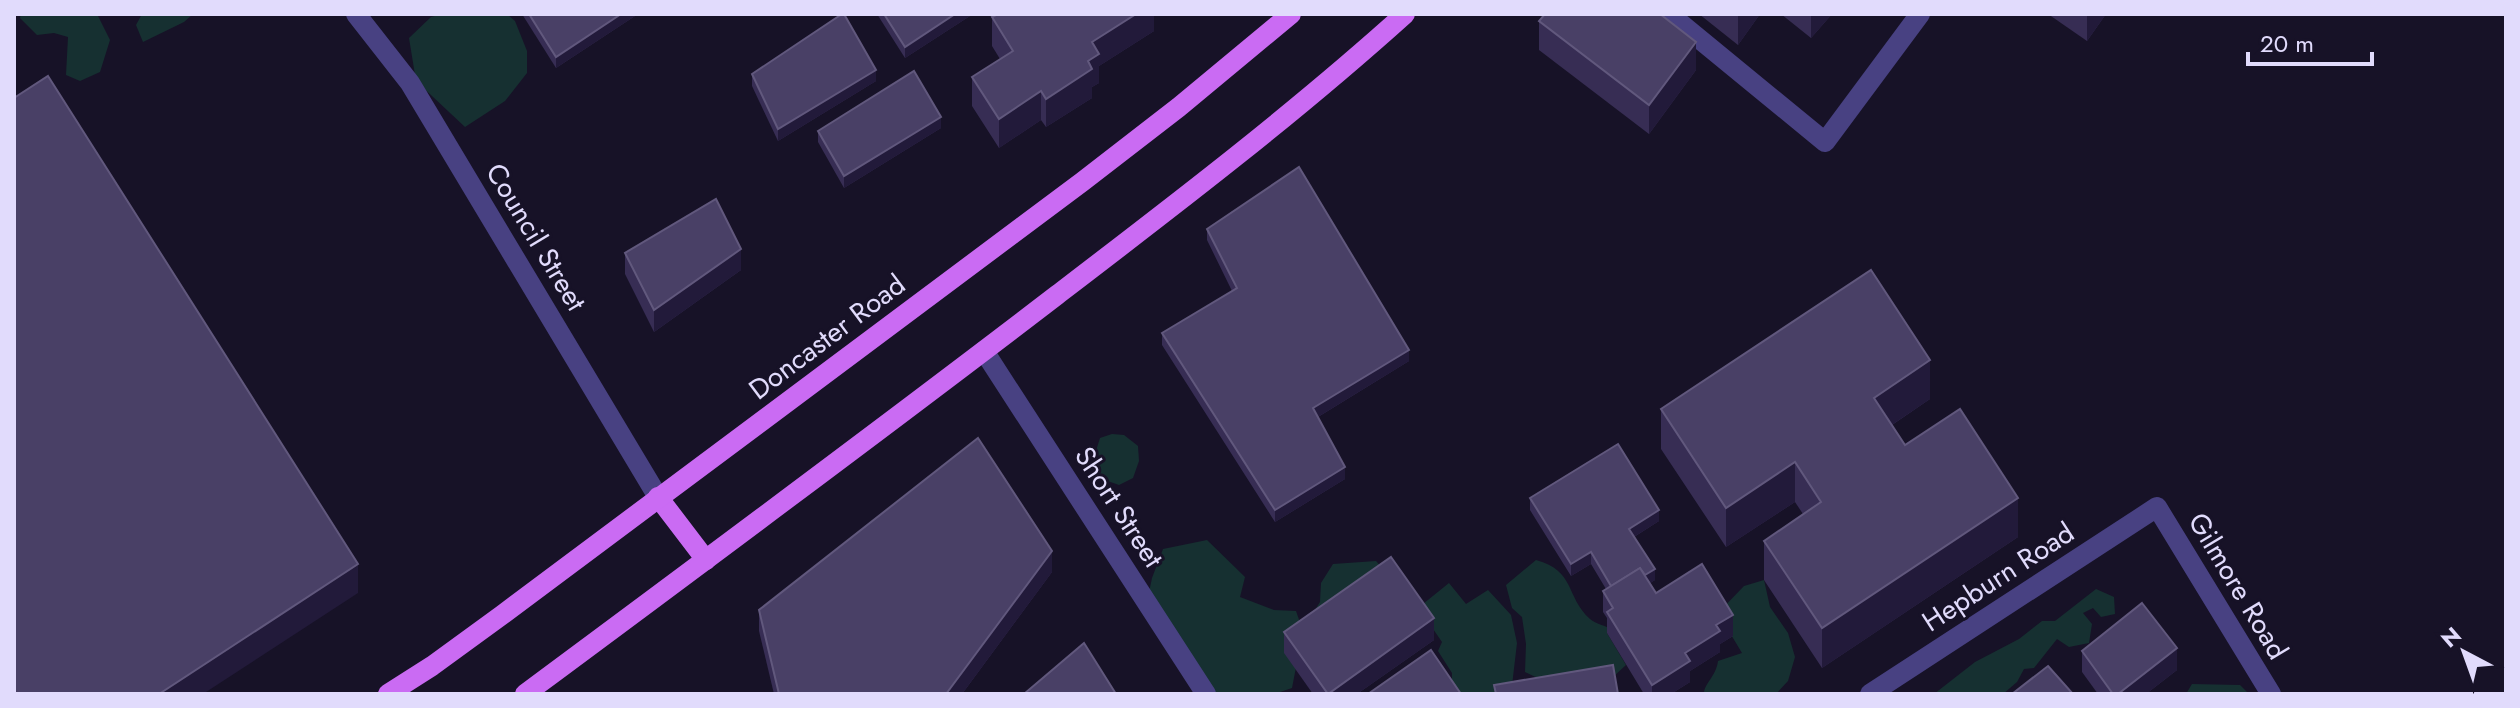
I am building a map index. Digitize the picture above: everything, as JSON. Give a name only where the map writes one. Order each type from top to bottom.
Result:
[{"type":"main road","name":"Doncaster Road","points":[[388,694],[502,615],[1082,182],[1291,14]]},
{"type":"main road","points":[[525,694],[1255,144],[1336,77],[1405,14]]},
{"type":"main road","points":[[658,497],[706,560]]},
{"type":"street","name":"Council Street","points":[[356,14],[410,83],[658,497]]},
{"type":"street","points":[[1669,14],[1825,142],[1920,14]]},
{"type":"street","name":"Short Street","points":[[984,351],[1206,694]]},
{"type":"street","name":"Hepburn Road","points":[[1870,694],[2157,507]]},
{"type":"street","name":"Gilmore Road","points":[[2157,507],[2271,694]]},
{"type":"green space","points":[[21,14],[97,14],[110,40],[100,72],[80,81],[66,75],[68,37],[54,33],[37,35],[20,18]]},
{"type":"green space","points":[[142,14],[193,14],[184,22],[143,42],[136,25]]},
{"type":"green space","points":[[442,14],[507,14],[515,21],[527,51],[527,73],[505,101],[465,127],[416,81],[409,38],[431,17]]},
{"type":"green space","points":[[1112,434],[1124,435],[1138,446],[1139,461],[1133,478],[1119,485],[1102,479],[1091,467],[1100,438]]},
{"type":"green space","points":[[1207,540],[1245,577],[1240,597],[1274,610],[1296,611],[1303,631],[1292,688],[1281,694],[1201,694],[1146,607],[1163,549]]},
{"type":"green space","points":[[1536,560],[1549,565],[1564,577],[1590,619],[1613,629],[1607,633],[1626,665],[1613,677],[1544,681],[1525,672],[1526,644],[1522,617],[1512,608],[1506,585]]},
{"type":"green space","points":[[1376,561],[1391,578],[1313,613],[1320,602],[1321,583],[1333,564]]},
{"type":"green space","points":[[1764,580],[1770,607],[1788,633],[1795,657],[1788,681],[1776,694],[1704,694],[1718,661],[1742,653],[1718,613],[1744,586]]},
{"type":"green space","points":[[1449,583],[1466,604],[1488,590],[1511,615],[1517,643],[1511,694],[1452,694],[1452,673],[1438,651],[1442,642],[1429,623],[1423,604]]},
{"type":"green space","points":[[2096,589],[2114,597],[2115,614],[2101,617],[2093,608],[2083,613],[2092,624],[2089,643],[2069,647],[2057,639],[2034,668],[2024,669],[2017,682],[2003,694],[1934,694],[1975,662],[2019,639],[2042,621],[2055,621]]},
{"type":"green space","points":[[2192,684],[2240,685],[2249,694],[2186,694]]},
{"type":"building","points":[[529,14],[621,14],[556,57]]},
{"type":"building","points":[[842,14],[876,70],[778,129],[752,74]]},
{"type":"building","points":[[884,14],[955,14],[905,47]]},
{"type":"building","points":[[998,14],[1136,14],[1092,42],[1099,54],[1088,61],[1092,69],[1046,99],[1041,91],[999,119],[972,77],[1013,51],[992,17]]},
{"type":"building","points":[[1545,14],[1660,14],[1696,42],[1649,105],[1539,21]]},
{"type":"building","points":[[914,71],[941,117],[844,176],[818,131]]},
{"type":"building","points":[[48,76],[358,564],[159,694],[14,694],[14,98]]},
{"type":"building","points":[[1299,167],[1409,350],[1313,408],[1345,467],[1275,510],[1162,333],[1237,288],[1207,229]]},
{"type":"building","points":[[716,199],[741,249],[654,310],[625,253]]},
{"type":"building","points":[[1871,270],[1930,360],[1874,398],[1905,445],[1960,409],[2018,498],[1822,628],[1764,541],[1821,502],[1795,462],[1726,508],[1661,409]]},
{"type":"building","points":[[978,438],[1052,551],[946,694],[779,694],[759,610]]},
{"type":"building","points":[[1618,444],[1659,510],[1629,529],[1655,569],[1645,575],[1640,568],[1611,586],[1591,552],[1571,564],[1530,498]]},
{"type":"building","points":[[1391,557],[1434,618],[1328,694],[1284,632]]},
{"type":"building","points":[[1702,564],[1733,615],[1716,625],[1720,631],[1685,653],[1690,661],[1652,685],[1607,612],[1613,608],[1603,591],[1640,568],[1656,593]]},
{"type":"building","points":[[2142,603],[2177,648],[2118,694],[2113,694],[2082,651]]},
{"type":"building","points":[[1084,643],[1116,694],[1024,694]]},
{"type":"building","points":[[1431,650],[1461,694],[1368,694]]},
{"type":"building","points":[[1613,665],[1618,694],[1496,694],[1494,685]]},
{"type":"building","points":[[2048,666],[2073,694],[2012,694]]}]
